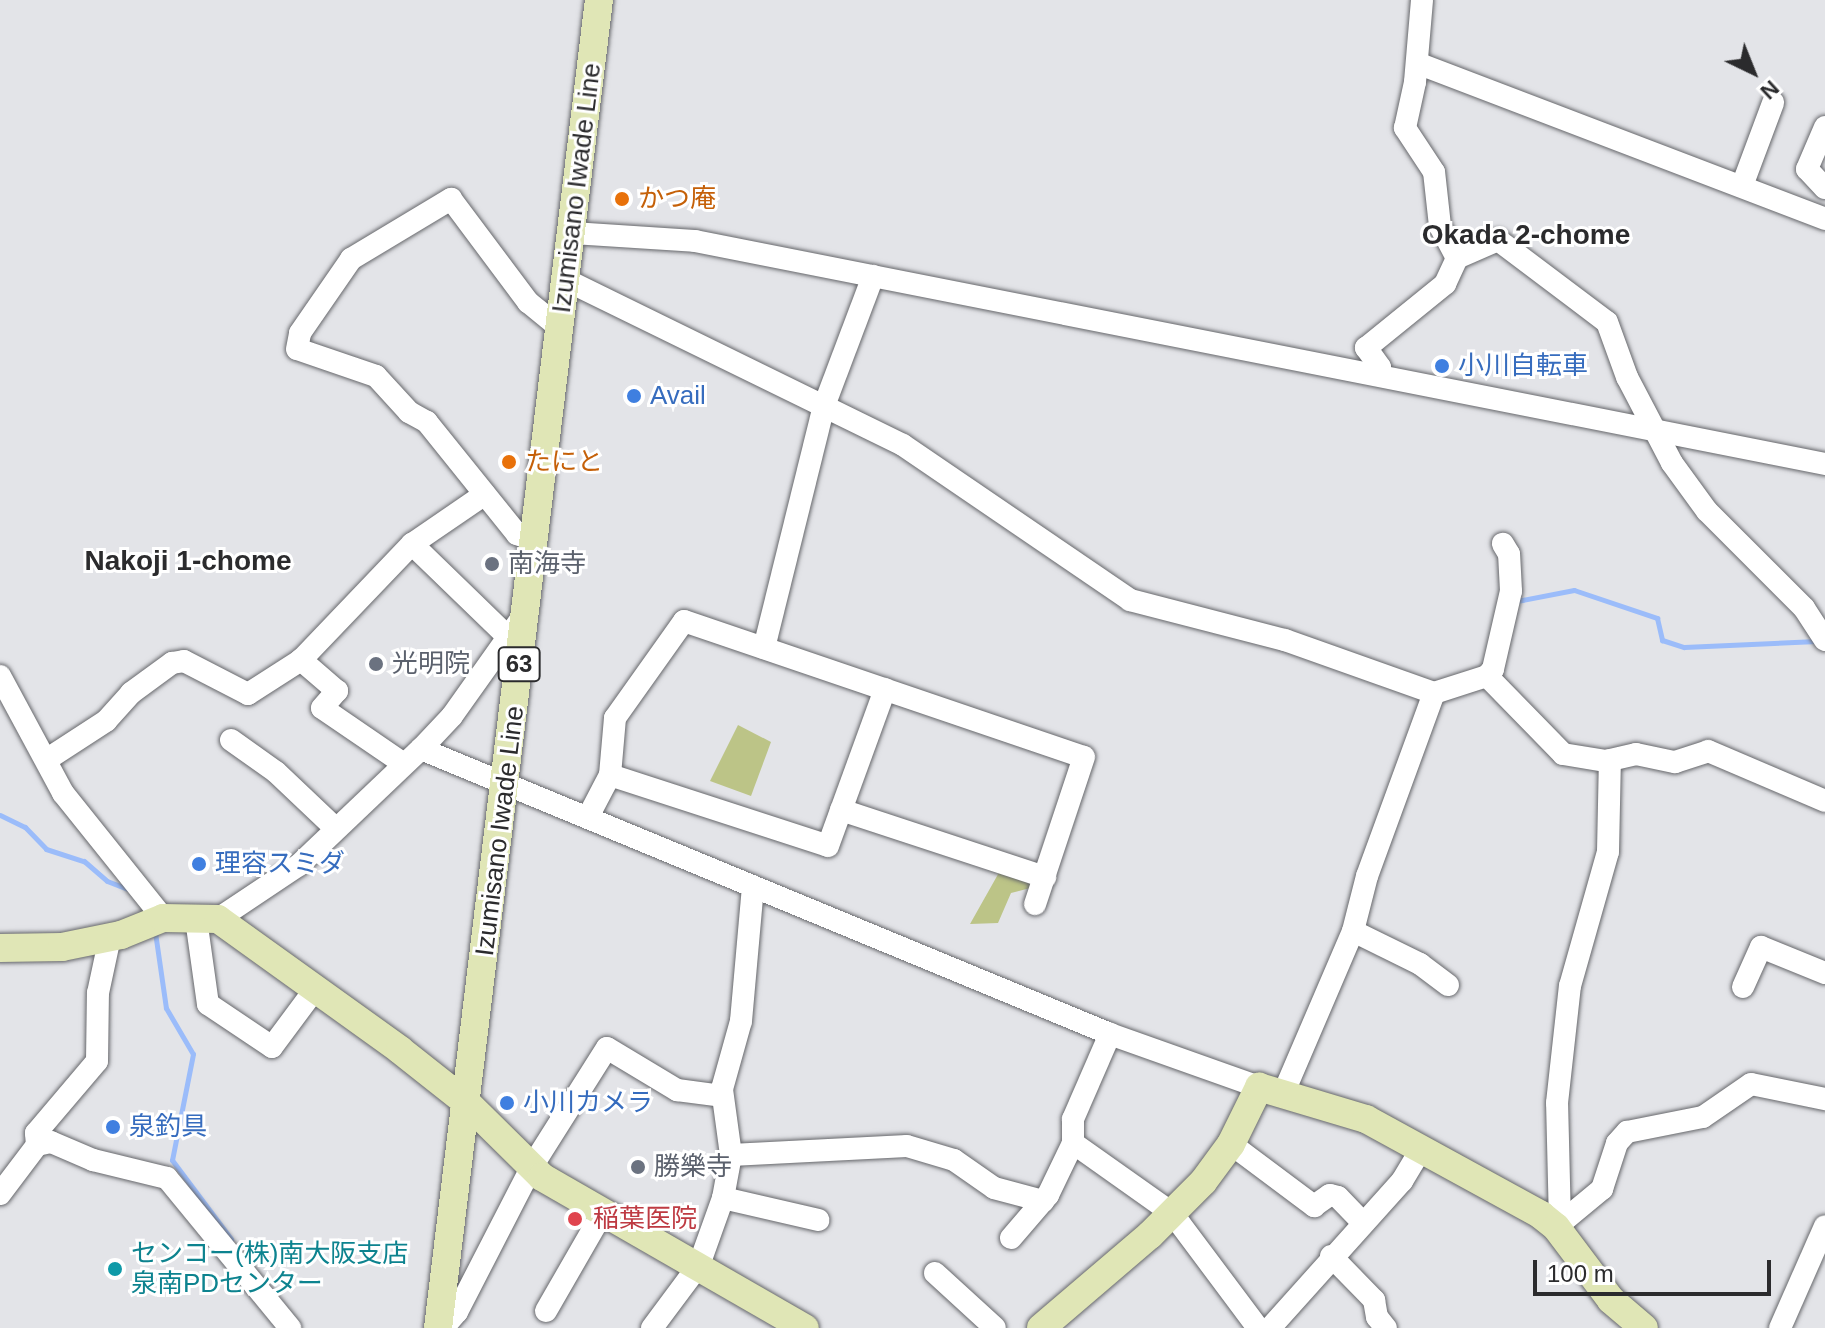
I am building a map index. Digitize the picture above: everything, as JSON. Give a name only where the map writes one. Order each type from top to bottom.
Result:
[{"type":"main road","name":"Izumisano Iwade Line","points":[[441,1328],[508,787],[534,540],[599,0]]},
{"type":"main road","points":[[0,948],[62,947],[110,937],[163,918],[207,919],[315,989],[467,1103],[531,1168],[699,1265],[773,1320],[805,1328]]},
{"type":"main road","points":[[1051,1326],[1172,1213],[1231,1144],[1271,1090],[1366,1119],[1558,1225],[1611,1300],[1644,1328]]},
{"type":"street","points":[[1422,0],[1417,63],[1405,128],[1434,172],[1440,226],[1457,258]]},
{"type":"street","points":[[1417,63],[1825,219]]},
{"type":"street","points":[[1742,186],[1773,103]]},
{"type":"street","points":[[1825,127],[1807,169],[1825,188]]},
{"type":"street","points":[[534,540],[517,534],[427,422],[409,412],[384,382],[297,349],[300,333],[351,259],[451,199],[528,302],[560,328]]},
{"type":"street","points":[[572,233],[695,241],[1825,464]]},
{"type":"street","points":[[1378,375],[1380,367],[1366,348],[1445,284],[1457,258],[1498,240],[1587,304],[1618,340],[1627,377],[1672,463],[1707,511],[1804,608],[1825,640]]},
{"type":"street","points":[[764,648],[824,406],[873,276]]},
{"type":"street","points":[[566,280],[903,445],[1130,600],[1285,640],[1434,693],[1487,676],[1502,645],[1511,591],[1509,554],[1503,544]]},
{"type":"street","points":[[46,760],[106,721],[131,693],[172,663],[184,661],[248,694],[301,660],[412,544],[485,494]]},
{"type":"street","points":[[412,544],[506,635]]},
{"type":"street","points":[[315,989],[272,1047],[208,1004],[207,919],[299,865],[334,827],[421,749],[459,706],[506,635],[526,612]]},
{"type":"street","points":[[588,817],[610,775],[615,718],[684,621],[1084,757],[1035,904]]},
{"type":"street","points":[[301,660],[337,691],[322,708],[404,764]]},
{"type":"street","points":[[0,676],[63,793],[163,918]]},
{"type":"street","points":[[1487,676],[1563,754],[1610,760],[1636,754],[1675,762],[1708,751],[1825,801]]},
{"type":"street","points":[[610,775],[828,846],[885,689]]},
{"type":"street","points":[[421,749],[1110,1034],[1271,1090],[1353,931],[1367,876],[1434,693]]},
{"type":"street","points":[[231,740],[276,772],[334,827]]},
{"type":"street","points":[[1558,1225],[1557,1103],[1570,986],[1608,852],[1610,760]]},
{"type":"street","points":[[841,810],[1045,877]]},
{"type":"street","points":[[652,1328],[699,1265],[723,1198],[731,1155],[722,1096],[741,1021],[753,887]]},
{"type":"street","points":[[1353,931],[1420,964],[1448,985]]},
{"type":"street","points":[[37,1145],[36,1133],[97,1061],[98,993],[110,937]]},
{"type":"street","points":[[1743,987],[1761,947],[1825,973]]},
{"type":"street","points":[[1011,1238],[1043,1201],[1073,1143],[1073,1119],[1110,1034]]},
{"type":"street","points":[[441,1328],[457,1312],[531,1168],[607,1048],[677,1090],[722,1096]]},
{"type":"street","points":[[1558,1225],[1602,1189],[1617,1143],[1627,1132],[1703,1117],[1751,1084],[1825,1099]]},
{"type":"street","points":[[0,1194],[37,1145],[51,1142],[93,1160],[167,1178],[290,1328]]},
{"type":"street","points":[[1073,1143],[1172,1213],[1258,1328]]},
{"type":"street","points":[[1231,1144],[1314,1206],[1330,1195],[1338,1197],[1363,1223]]},
{"type":"street","points":[[731,1155],[907,1146],[954,1160],[994,1188],[1043,1201]]},
{"type":"street","points":[[1270,1328],[1331,1256],[1402,1181],[1421,1149]]},
{"type":"street","points":[[723,1198],[818,1220]]},
{"type":"street","points":[[546,1311],[603,1212]]},
{"type":"street","points":[[1780,1328],[1825,1226]]},
{"type":"street","points":[[1331,1256],[1374,1300],[1377,1317],[1386,1328]]},
{"type":"street","points":[[935,1273],[995,1328]]},
{"type":"green space","points":[[738,725],[771,742],[751,796],[710,781]]},
{"type":"green space","points":[[1001,869],[1038,886],[1011,893],[998,923],[970,924]]},
{"type":"waterway","points":[[1517,601],[1574,590],[1657,618],[1662,640],[1684,647],[1817,641]]},
{"type":"waterway","points":[[0,815],[25,827],[46,849],[84,861],[107,881],[128,889]]},
{"type":"waterway","points":[[155,932],[166,1008],[193,1054],[172,1160],[231,1239]]},
{"type":"place","name":"かつ庵","points":[[622,199]]},
{"type":"place","name":"小川自転車","points":[[1442,366]]},
{"type":"place","name":"Avail","points":[[634,396]]},
{"type":"place","name":"たにと","points":[[509,462]]},
{"type":"place","name":"南海寺","points":[[492,564]]},
{"type":"place","name":"光明院","points":[[376,664]]},
{"type":"place","name":"理容スミダ","points":[[199,864]]},
{"type":"place","name":"小川カメラ","points":[[507,1103]]},
{"type":"place","name":"泉釣具","points":[[113,1127]]},
{"type":"place","name":"勝樂寺","points":[[638,1167]]},
{"type":"place","name":"稲葉医院","points":[[575,1219]]},
{"type":"place","name":"センコー(株)南大阪支店 泉南PDセンター","points":[[115,1269]]},
{"type":"district","name":"Okada 2-chome","points":[[1526,235]]},
{"type":"district","name":"Nakoji 1-chome","points":[[188,561]]}]
